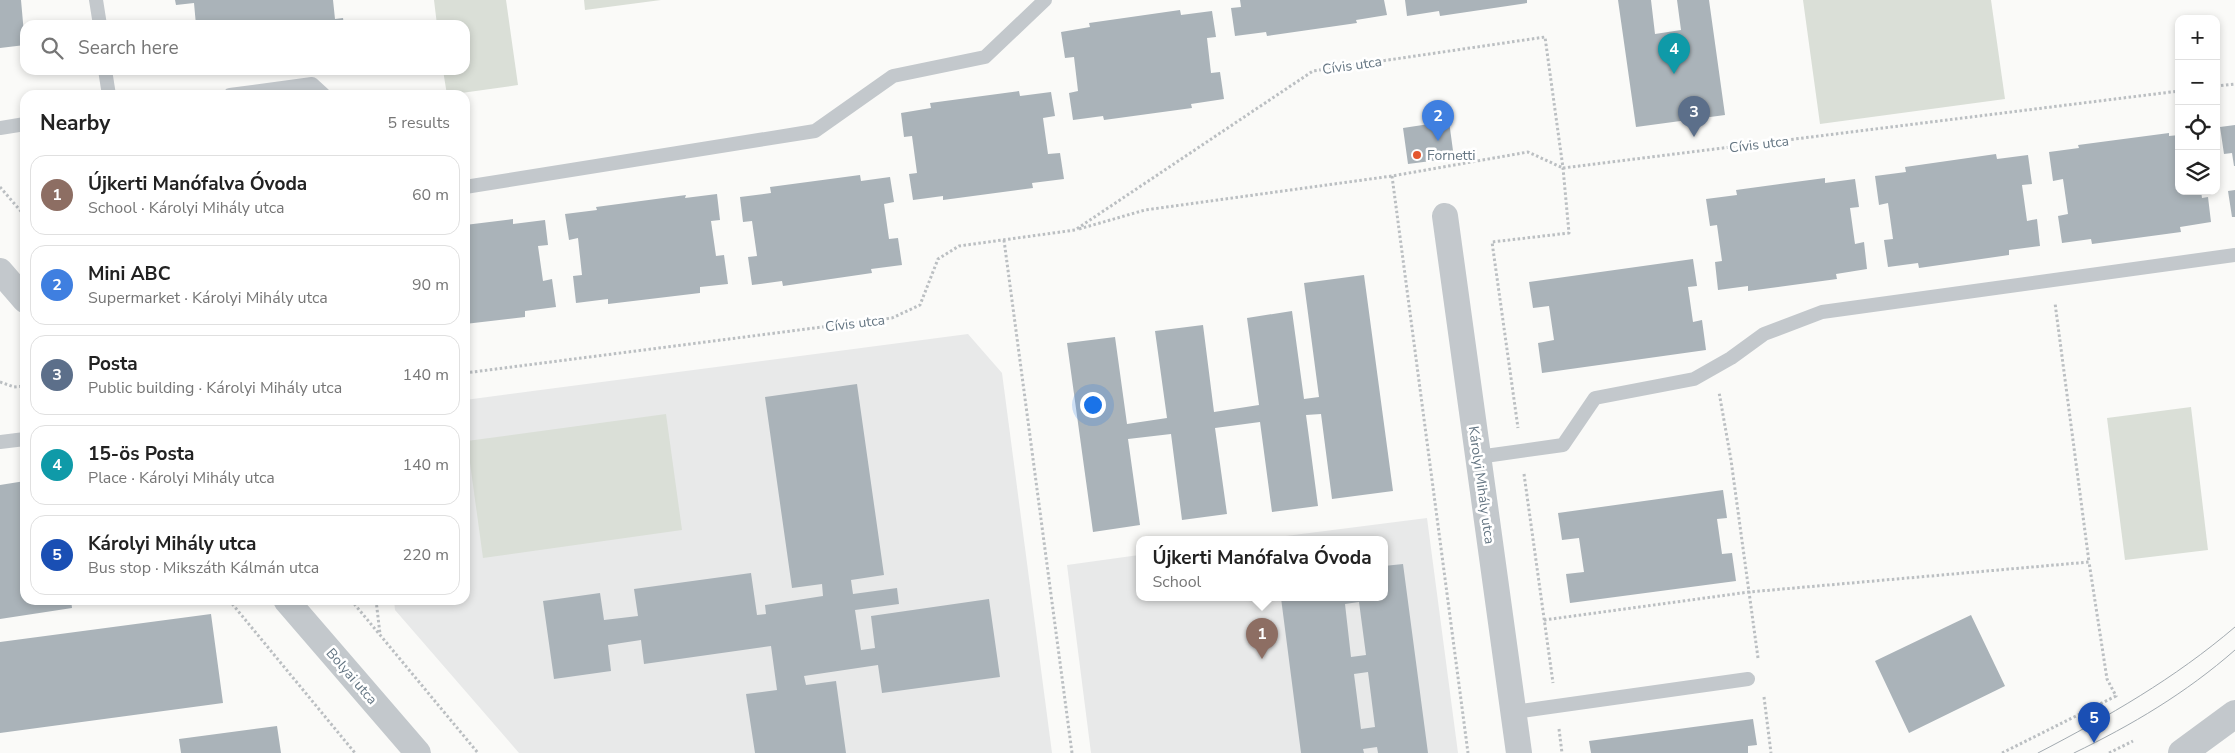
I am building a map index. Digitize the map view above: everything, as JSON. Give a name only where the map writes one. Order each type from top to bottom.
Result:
[{"type":"street","name":"Károlyi Mihály utca","points":[[1445,216],[1519,753]]},
{"type":"street","points":[[0,271],[20,294]]},
{"type":"street","name":"Bolyai utca","points":[[290,605],[418,753]]},
{"type":"street","points":[[2182,753],[2235,714]]},
{"type":"lane","points":[[96,0],[99,20]]},
{"type":"lane","points":[[470,186],[815,131],[892,76],[986,57],[1045,0]]},
{"type":"lane","points":[[106,75],[107,90]]},
{"type":"lane","points":[[267,90],[312,84],[319,90]]},
{"type":"lane","points":[[0,128],[20,125]]},
{"type":"lane","points":[[1478,456],[1563,445],[1595,398],[1694,379],[1731,358],[1764,334],[1822,312],[2235,255]]},
{"type":"lane","points":[[0,442],[20,440]]},
{"type":"lane","points":[[1514,712],[1748,679]]},
{"type":"path","name":"Cívis utca","points":[[470,372],[892,318],[920,305],[938,259],[959,246],[1075,230],[1313,71],[1545,37],[1563,168],[2175,92]]},
{"type":"path","points":[[2220,86],[2235,84]]},
{"type":"path","points":[[1075,230],[1145,210],[1392,176],[1528,152],[1563,168]]},
{"type":"path","points":[[1392,176],[1468,753]]},
{"type":"path","points":[[0,187],[20,210]]},
{"type":"path","points":[[1004,240],[1072,753]]},
{"type":"path","points":[[2002,753],[2116,696],[2107,679],[2089,562],[2052,279]]},
{"type":"path","points":[[1715,367],[1731,460],[1749,592]]},
{"type":"path","points":[[0,382],[14,387],[20,386]]},
{"type":"path","points":[[1544,620],[1749,592],[2089,562]]},
{"type":"path","points":[[233,605],[354,753]]},
{"type":"path","points":[[355,605],[478,753]]},
{"type":"path","points":[[377,605],[380,635]]},
{"type":"path","points":[[2109,753],[2133,741]]},
{"type":"shaded area","points":[[434,0],[506,0],[518,85],[470,92],[470,90],[446,90],[444,75],[470,75],[470,20],[436,20]]},
{"type":"shaded area","points":[[584,0],[661,0],[585,10]]},
{"type":"shaded area","points":[[1803,0],[1991,0],[2005,99],[1820,124]]},
{"type":"shaded area","points":[[968,334],[1002,373],[1052,753],[519,753],[395,610],[394,605],[470,605],[470,399]]},
{"type":"shaded area","points":[[2191,407],[2208,550],[2125,560],[2107,418]]},
{"type":"shaded area","points":[[666,414],[682,530],[483,558],[470,463],[470,441]]},
{"type":"shaded area","points":[[1427,518],[1458,753],[1091,753],[1067,565],[1136,555],[1136,601],[1388,601],[1388,536],[1285,536]]},
{"type":"building","points":[[0,0],[21,0],[23,20],[20,20],[20,46],[0,48]]},
{"type":"building","points":[[175,0],[333,0],[335,19],[343,18],[343,20],[196,20],[194,3],[176,5]]},
{"type":"building","points":[[1240,0],[1384,0],[1387,15],[1356,20],[1357,23],[1267,36],[1266,32],[1235,36],[1231,8],[1241,7]]},
{"type":"building","points":[[1405,0],[1527,0],[1527,3],[1440,16],[1439,11],[1407,16]]},
{"type":"building","points":[[1618,0],[1651,0],[1655,34],[1681,30],[1677,0],[1709,0],[1725,115],[1636,127]]},
{"type":"building","points":[[1180,10],[1181,15],[1212,11],[1216,37],[1207,38],[1211,73],[1220,72],[1224,99],[1191,104],[1192,108],[1104,120],[1103,116],[1073,120],[1069,93],[1078,91],[1074,57],[1065,58],[1061,32],[1090,27],[1089,23]]},
{"type":"building","points":[[1019,91],[1020,96],[1051,92],[1055,116],[1043,118],[1048,154],[1060,153],[1064,179],[1032,183],[1033,188],[943,200],[943,196],[913,200],[909,174],[917,173],[912,136],[904,137],[901,113],[931,108],[930,103]]},
{"type":"building","points":[[1449,121],[1454,158],[1408,164],[1403,128]]},
{"type":"building","points":[[2235,125],[2235,166],[2232,153],[2224,154],[2220,127]]},
{"type":"building","points":[[2169,133],[2169,136],[2175,135],[2175,195],[2202,195],[2202,198],[2208,197],[2211,222],[2180,227],[2181,232],[2092,244],[2091,239],[2062,243],[2058,216],[2068,214],[2063,179],[2053,181],[2049,152],[2079,148],[2078,145]]},
{"type":"building","points":[[1996,154],[1997,159],[2028,155],[2032,184],[2022,185],[2027,221],[2037,219],[2040,246],[2009,250],[2009,255],[1919,268],[1918,263],[1888,267],[1884,240],[1893,239],[1888,203],[1879,205],[1875,176],[1906,172],[1905,167]]},
{"type":"building","points":[[860,175],[861,181],[890,177],[894,202],[884,204],[889,239],[898,238],[902,265],[871,269],[872,273],[783,286],[782,281],[752,285],[748,257],[757,256],[752,221],[743,222],[740,197],[771,193],[770,187]]},
{"type":"building","points":[[1825,178],[1825,183],[1855,179],[1859,207],[1850,208],[1855,244],[1864,242],[1867,269],[1836,274],[1837,279],[1748,291],[1748,286],[1718,290],[1715,262],[1722,261],[1717,225],[1710,226],[1706,199],[1737,195],[1736,190]]},
{"type":"building","points":[[2235,190],[2235,217],[2232,217],[2228,191]]},
{"type":"building","points":[[717,194],[720,220],[711,221],[716,256],[724,255],[728,284],[700,287],[700,293],[608,304],[608,299],[576,303],[573,276],[582,275],[578,238],[569,240],[565,214],[597,210],[596,207],[686,195],[685,198]]},
{"type":"building","points":[[513,219],[513,224],[545,220],[548,245],[538,246],[543,281],[552,279],[556,307],[525,311],[525,317],[470,323],[470,224]]},
{"type":"building","points":[[1693,259],[1697,286],[1688,287],[1693,322],[1702,320],[1706,350],[1542,373],[1538,343],[1554,340],[1549,306],[1533,308],[1529,282]]},
{"type":"building","points":[[1364,275],[1393,491],[1332,499],[1321,414],[1306,415],[1318,506],[1272,512],[1260,422],[1215,428],[1227,514],[1182,520],[1171,434],[1128,439],[1140,525],[1093,532],[1067,343],[1115,337],[1127,424],[1167,418],[1155,331],[1203,325],[1214,412],[1259,405],[1247,318],[1292,311],[1304,399],[1319,397],[1304,283]]},
{"type":"building","points":[[857,384],[884,575],[851,580],[853,594],[897,588],[899,604],[855,610],[861,650],[875,648],[871,616],[989,599],[1000,677],[882,693],[878,665],[804,676],[806,685],[836,681],[846,753],[755,753],[746,694],[777,690],[771,646],[644,664],[641,640],[608,645],[611,671],[554,679],[543,601],[600,593],[604,620],[638,616],[634,589],[751,573],[757,615],[766,614],[765,605],[823,596],[822,584],[792,588],[765,397]]},
{"type":"building","points":[[20,482],[20,605],[72,605],[72,608],[0,619],[0,485]]},
{"type":"building","points":[[1723,490],[1727,518],[1717,519],[1722,554],[1732,553],[1736,581],[1570,603],[1566,574],[1584,572],[1579,538],[1562,540],[1558,513]]},
{"type":"building","points":[[1403,564],[1428,753],[1378,753],[1377,747],[1363,749],[1364,753],[1301,753],[1281,601],[1388,601],[1388,566]],"holes":[[[1359,602],[1366,655],[1351,657],[1345,604]],[[1368,672],[1375,727],[1361,729],[1354,674]]]},
{"type":"building","points":[[211,614],[223,703],[0,733],[0,642]]},
{"type":"building","points":[[1971,615],[2005,686],[1909,733],[1875,661]]},
{"type":"building","points":[[1753,719],[1757,745],[1748,746],[1748,753],[1591,753],[1589,741]]},
{"type":"building","points":[[277,726],[281,753],[181,753],[179,739]]},
{"type":"tram line","points":[[2038,753],[2140,696],[2212,646],[2235,627]]},
{"type":"tram line","points":[[2074,753],[2158,707],[2216,666],[2235,650]]},
{"type":"place","name":"15-ös Posta","points":[[1674,74]]},
{"type":"place","name":"Posta","points":[[1694,137]]},
{"type":"place","name":"Mini ABC","points":[[1438,141]]},
{"type":"place","name":"Fornetti","points":[[1417,155]]},
{"type":"place","name":"Újkerti Manófalva Óvoda","points":[[1262,659]]},
{"type":"place","name":"Károlyi Mihály utca","points":[[2094,743]]}]
